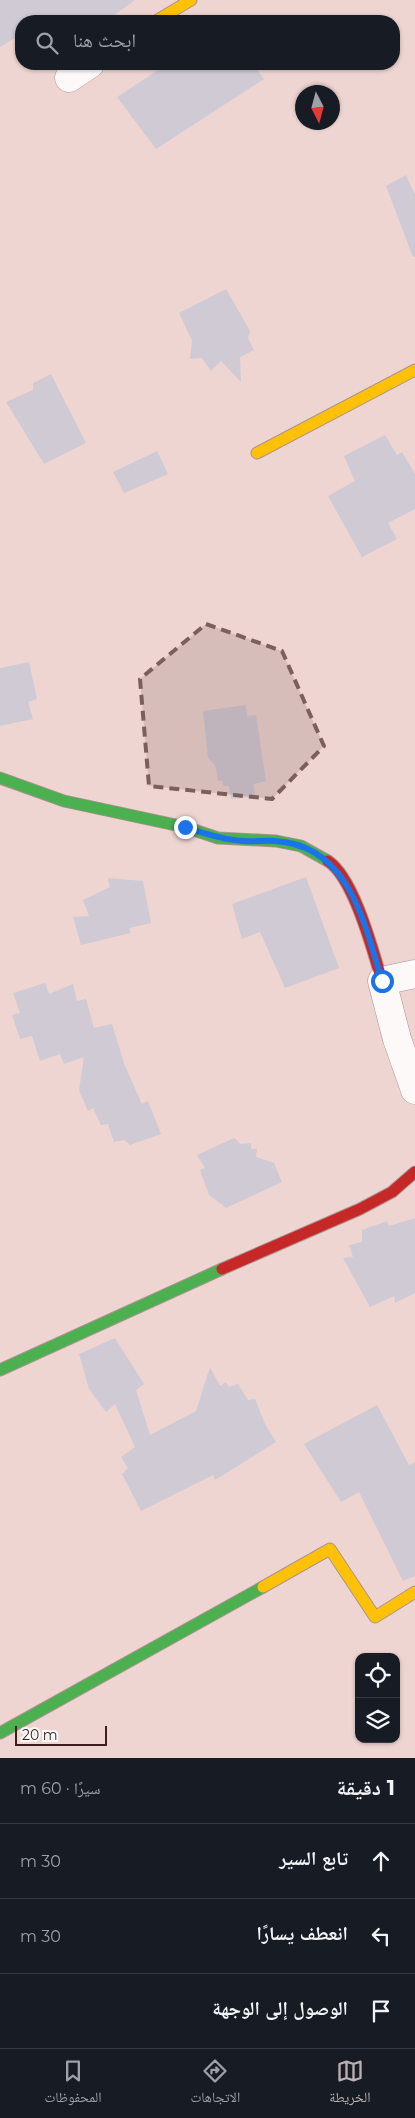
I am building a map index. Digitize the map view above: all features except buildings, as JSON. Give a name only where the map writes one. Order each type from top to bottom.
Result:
[{"type":"street","points":[[166,15],[191,0]]},
{"type":"street","points":[[257,453],[415,370]]},
{"type":"street","points":[[0,778],[64,801],[185,827],[218,838],[244,841],[276,841],[308,850],[331,864],[343,877],[367,930],[397,1039],[415,1090]]},
{"type":"street","points":[[382,981],[415,974]]},
{"type":"street","points":[[0,1370],[217,1271],[360,1210],[392,1192],[415,1172]]},
{"type":"street","points":[[0,1733],[330,1549],[375,1617],[415,1592]]},
{"type":"highlighted area","points":[[206,624],[282,651],[324,746],[272,799],[149,786],[140,679]]},
{"type":"traffic: fast","points":[[0,778],[64,801],[185,827],[218,838],[276,841],[301,846],[328,861]]},
{"type":"traffic: fast","points":[[0,1370],[222,1269]]},
{"type":"traffic: fast","points":[[0,1733],[263,1587]]},
{"type":"traffic: slow","points":[[166,15],[191,0]]},
{"type":"traffic: slow","points":[[257,453],[415,370]]},
{"type":"traffic: slow","points":[[263,1587],[330,1549],[375,1617],[415,1592]]},
{"type":"traffic: jam","points":[[328,861],[346,883],[354,899],[368,934],[382,981]]},
{"type":"traffic: jam","points":[[222,1269],[360,1209],[392,1192],[415,1172]]},
{"type":"route","points":[[185,827],[218,838],[244,841],[276,841],[301,846],[331,864],[343,877],[355,901],[367,930],[382,981]]}]
